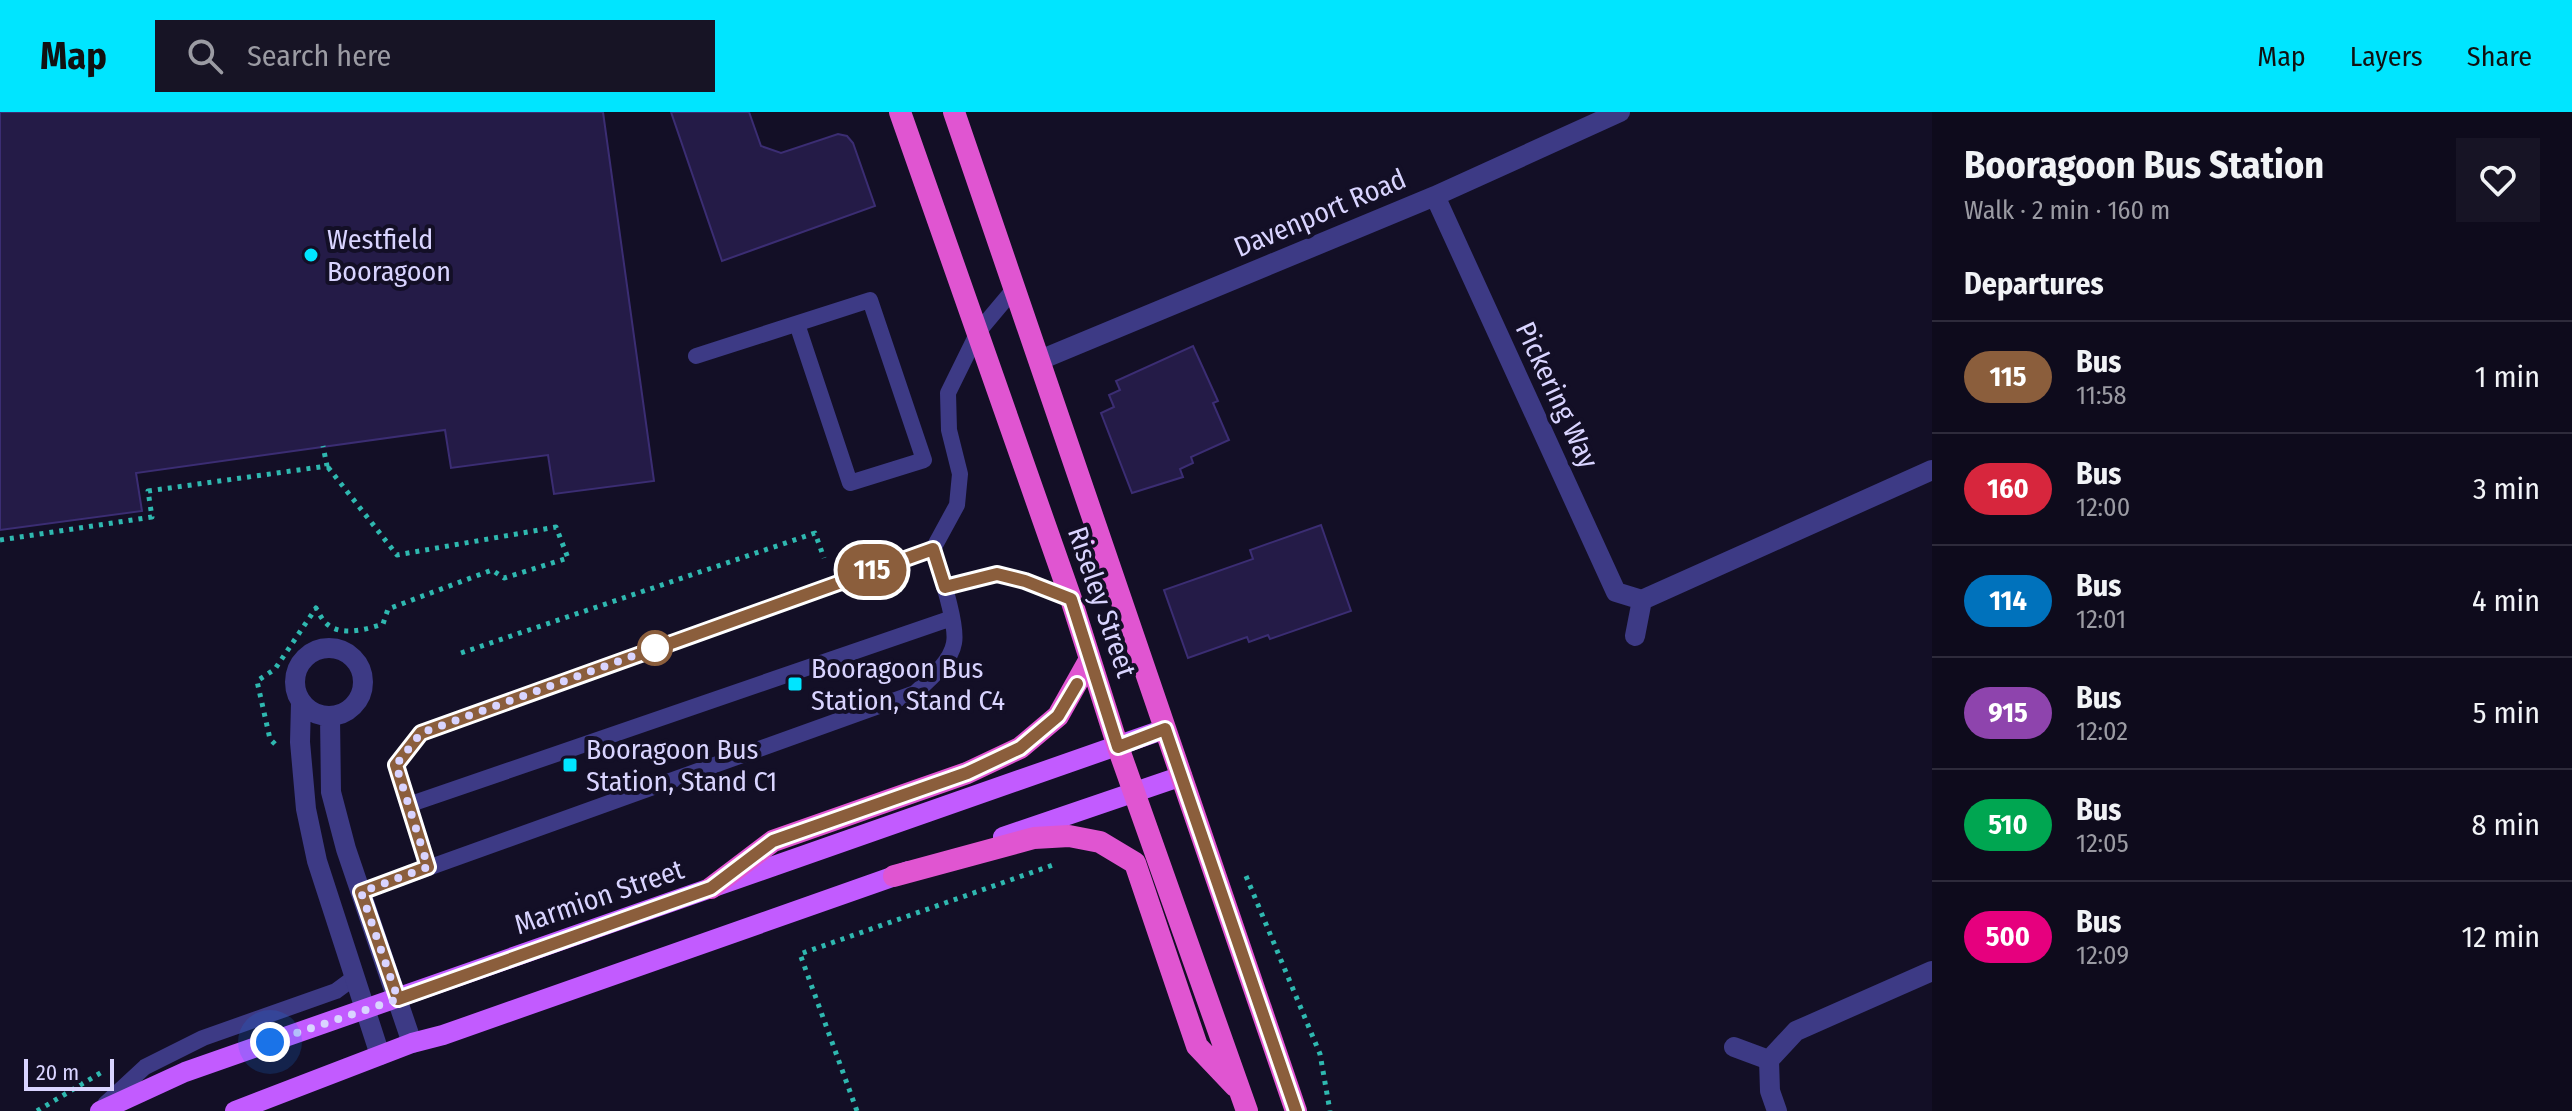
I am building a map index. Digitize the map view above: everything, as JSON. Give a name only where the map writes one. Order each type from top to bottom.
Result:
[{"type":"highway","name":"Riseley Street","points":[[900,112],[1071,599],[1118,747],[1244,1102]]},
{"type":"highway","name":"Riseley Street","points":[[954,112],[1296,1111]]},
{"type":"highway","points":[[711,888],[773,841],[967,773],[1020,748],[1058,716],[1090,659]]},
{"type":"highway","points":[[894,876],[1034,838],[1069,836],[1100,842],[1135,863],[1197,1046],[1244,1102]]},
{"type":"main road","name":"Marmion Street","points":[[99,1111],[185,1072],[1165,729]]},
{"type":"main road","points":[[235,1111],[412,1043],[458,1030],[1182,776]]},
{"type":"street","name":"Davenport Road","points":[[1040,360],[1435,196],[1620,112]]},
{"type":"street","name":"Pickering Way","points":[[1435,196],[1616,592],[1642,600]]},
{"type":"street","points":[[1635,636],[1642,600],[1932,470]]},
{"type":"street","points":[[319,649],[342,650],[359,665],[363,688],[352,708],[330,717],[309,711],[301,703],[294,682],[301,662],[319,649]]},
{"type":"street","points":[[301,703],[300,742],[306,809],[317,861],[380,1055]]},
{"type":"street","points":[[330,717],[331,792],[346,849],[412,1043]]},
{"type":"street","points":[[1777,1111],[1770,1091],[1769,1060],[1796,1031],[1932,971]]},
{"type":"street","points":[[1734,1047],[1769,1060]]},
{"type":"lane","points":[[428,867],[396,765],[421,733],[933,549],[957,505],[960,474],[949,430],[948,393],[978,332],[1015,288]]},
{"type":"lane","points":[[696,356],[870,300],[924,460],[850,483],[797,324]]},
{"type":"lane","points":[[361,892],[915,693],[939,671],[954,643],[952,618],[933,549]]},
{"type":"lane","points":[[945,587],[997,574],[1071,599]]},
{"type":"lane","points":[[408,805],[952,618]]},
{"type":"lane","points":[[99,1111],[145,1067],[203,1038],[336,991],[355,977]]},
{"type":"path","points":[[323,446],[327,466],[397,555],[556,527],[568,558]]},
{"type":"path","points":[[0,540],[152,517],[148,491],[327,466]]},
{"type":"path","points":[[461,653],[815,533],[824,558]]},
{"type":"path","points":[[857,1111],[800,954],[1059,864]]},
{"type":"path","points":[[1244,872],[1320,1054],[1330,1111]]},
{"type":"building","name":"Westfield Booragoon","points":[[0,112],[603,112],[654,481],[554,494],[548,455],[451,468],[445,430],[136,473],[142,511],[0,530]]},
{"type":"building","points":[[671,112],[749,112],[761,146],[781,153],[838,134],[847,136],[853,143],[875,206],[722,261]]},
{"type":"building","points":[[1193,346],[1218,401],[1213,403],[1229,440],[1191,457],[1193,463],[1180,469],[1183,477],[1132,493],[1101,413],[1114,407],[1109,395],[1120,390],[1116,381]]},
{"type":"building","points":[[1321,525],[1351,611],[1270,639],[1268,635],[1249,642],[1247,637],[1188,658],[1164,590],[1253,559],[1250,550]]},
{"type":"bus line","name":"115","points":[[1077,684],[1058,716],[1020,748],[967,773],[773,841],[711,888],[398,999],[361,892],[428,867],[396,765],[421,733],[933,549],[945,587],[997,574],[1071,599],[1118,747],[1165,729],[1296,1111]]},
{"type":"place","name":"Westfield Booragoon","points":[[311,255]]},
{"type":"place","name":"Booragoon Bus Station, Stand C4","points":[[795,684]]},
{"type":"place","name":"Booragoon Bus Station, Stand C1","points":[[570,765]]},
{"type":"route","points":[[270,1042],[398,999],[361,892],[428,867],[396,765],[421,733],[658,647],[655,648]]}]
